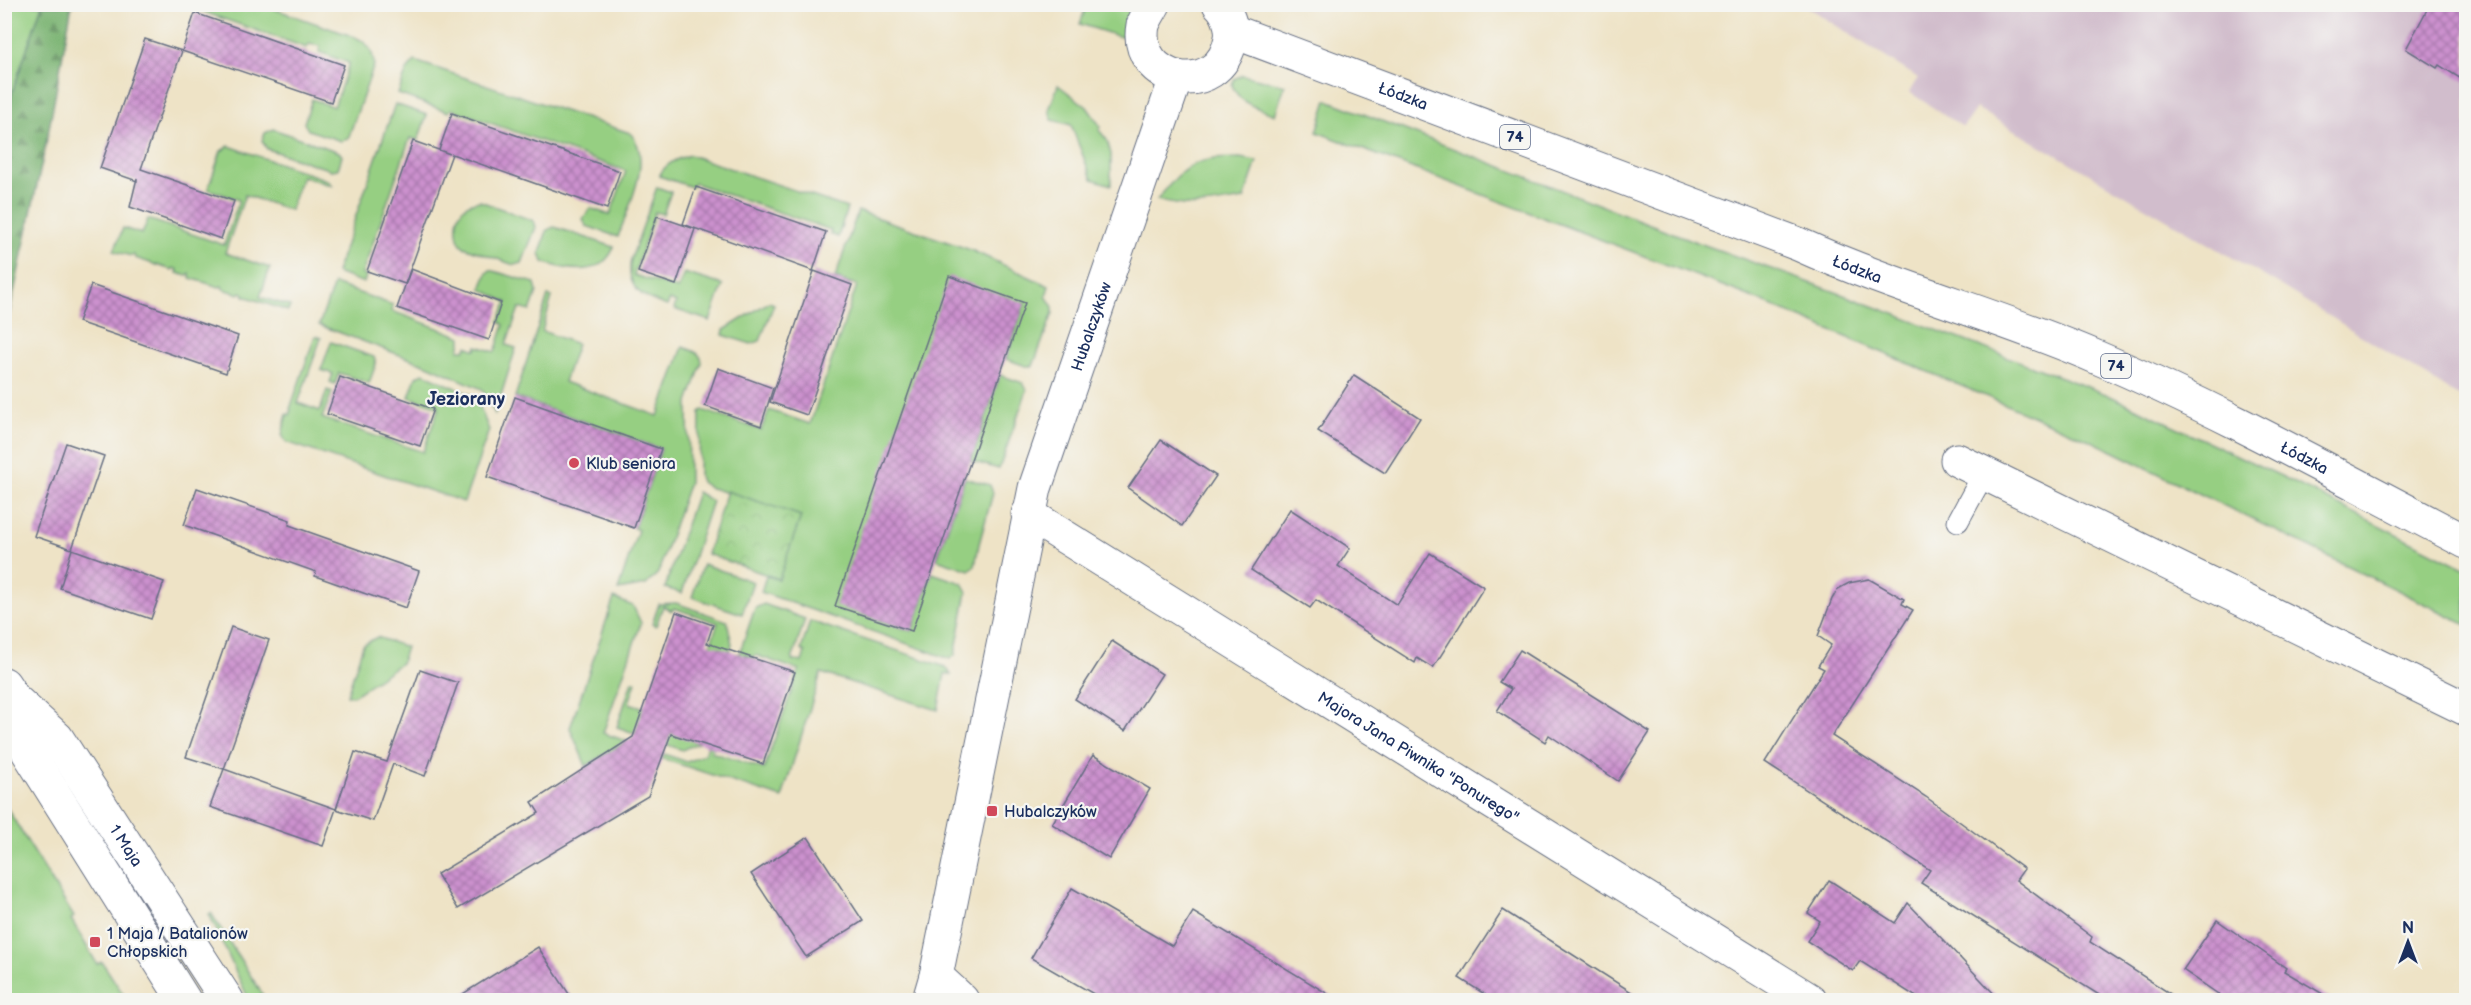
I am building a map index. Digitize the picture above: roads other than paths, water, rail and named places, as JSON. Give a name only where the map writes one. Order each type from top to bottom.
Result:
[{"type":"street","points":[[1153,5],[1143,25],[1144,47],[1156,67],[1176,78]]},
{"type":"street","name":"74","points":[[1176,78],[1197,78],[1216,69],[1228,52],[1225,18]]},
{"type":"street","name":"Łódzka","points":[[1225,18],[1776,236],[1851,268],[2095,356],[2238,424],[2466,543]]},
{"type":"street","name":"Hubalczyków","points":[[932,988],[1028,514],[1042,466],[1176,78]]},
{"type":"street","points":[[1970,467],[2466,709]]},
{"type":"street","name":"Majora Jana Piwnika \"Ponurego\"","points":[[1028,514],[1810,1000]]},
{"type":"street","name":"1 Maja","points":[[9,691],[28,752],[184,1000]]},
{"type":"street","name":"1 Maja","points":[[9,691],[57,738],[227,1000]]},
{"type":"street","points":[[932,988],[962,1000]]},
{"type":"lane","points":[[1958,521],[1970,467]]},
{"type":"place","name":"Klub seniora","points":[[574,463]]},
{"type":"place","name":"Hubalczyków","points":[[992,811]]},
{"type":"place","name":"1 Maja / Batalionów Chłopskich","points":[[95,942]]},
{"type":"district","name":"Jeziorany","points":[[466,399]]}]
